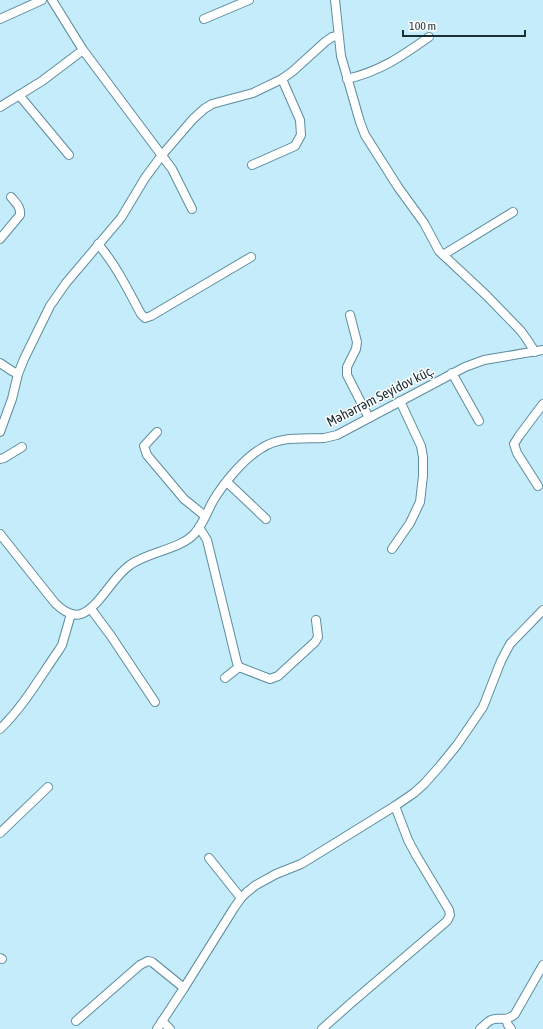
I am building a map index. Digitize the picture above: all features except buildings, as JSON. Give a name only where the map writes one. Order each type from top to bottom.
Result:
[{"type":"street","points":[[0,19],[42,0]]},
{"type":"street","points":[[52,0],[83,50],[172,169],[192,209]]},
{"type":"street","points":[[204,19],[249,0]]},
{"type":"street","points":[[335,0],[341,56],[347,80],[365,135],[398,187],[424,223],[439,251],[486,295],[539,351]]},
{"type":"street","points":[[0,432],[12,399],[18,374],[50,306],[66,283],[121,218],[145,178],[193,118],[212,104],[253,93],[282,79],[325,42],[332,37],[338,36]]},
{"type":"street","points":[[347,80],[362,76],[382,67],[397,59],[429,37]]},
{"type":"street","points":[[0,107],[42,81],[83,50]]},
{"type":"street","points":[[252,165],[295,146],[301,135],[300,120],[282,79]]},
{"type":"street","points":[[19,95],[69,155]]},
{"type":"street","points":[[0,239],[20,215],[21,211],[19,206],[11,197]]},
{"type":"street","points":[[444,255],[513,212]]},
{"type":"street","points":[[98,244],[115,267],[140,314],[145,318],[151,316],[251,257]]},
{"type":"street","points":[[350,315],[356,342],[356,349],[347,367],[347,375],[369,418]]},
{"type":"street","name":"Məhərrəm Seyidov küç.","points":[[91,609],[123,570],[131,564],[139,559],[183,543],[194,534],[227,482],[253,454],[261,448],[274,441],[324,438],[337,435],[465,367],[484,360],[539,351]]},
{"type":"street","points":[[0,363],[18,374]]},
{"type":"street","points":[[452,373],[479,421]]},
{"type":"street","points":[[392,549],[410,523],[420,502],[423,476],[423,457],[421,446],[400,401]]},
{"type":"street","points":[[538,486],[516,453],[514,444],[518,436],[543,404]]},
{"type":"street","points":[[157,432],[144,446],[147,455],[184,500],[205,516]]},
{"type":"street","points":[[0,459],[22,447]]},
{"type":"street","points":[[227,482],[266,519]]},
{"type":"street","points":[[199,527],[207,540],[236,663],[239,667],[270,678],[278,676],[316,642],[318,637],[316,620]]},
{"type":"street","points":[[0,534],[55,603],[63,610],[71,614],[78,615],[91,609],[156,702]]},
{"type":"street","points":[[157,1029],[241,898],[247,892],[256,885],[276,874],[301,864],[395,806],[424,784],[457,745],[483,708],[501,661],[510,644],[543,610]]},
{"type":"street","points":[[0,729],[26,700],[59,650],[62,645],[71,614]]},
{"type":"street","points":[[225,678],[239,667]]},
{"type":"street","points":[[0,832],[48,787]]},
{"type":"street","points":[[322,1029],[447,921],[450,915],[449,910],[408,840],[395,806]]},
{"type":"street","points":[[209,858],[241,898]]},
{"type":"street","points":[[76,1020],[140,965],[148,961],[152,962],[184,988]]},
{"type":"street","points":[[480,1029],[491,1020],[511,1018],[515,1014],[543,965]]},
{"type":"street","points":[[506,1019],[511,1029]]},
{"type":"street","points":[[162,1021],[170,1029]]}]
